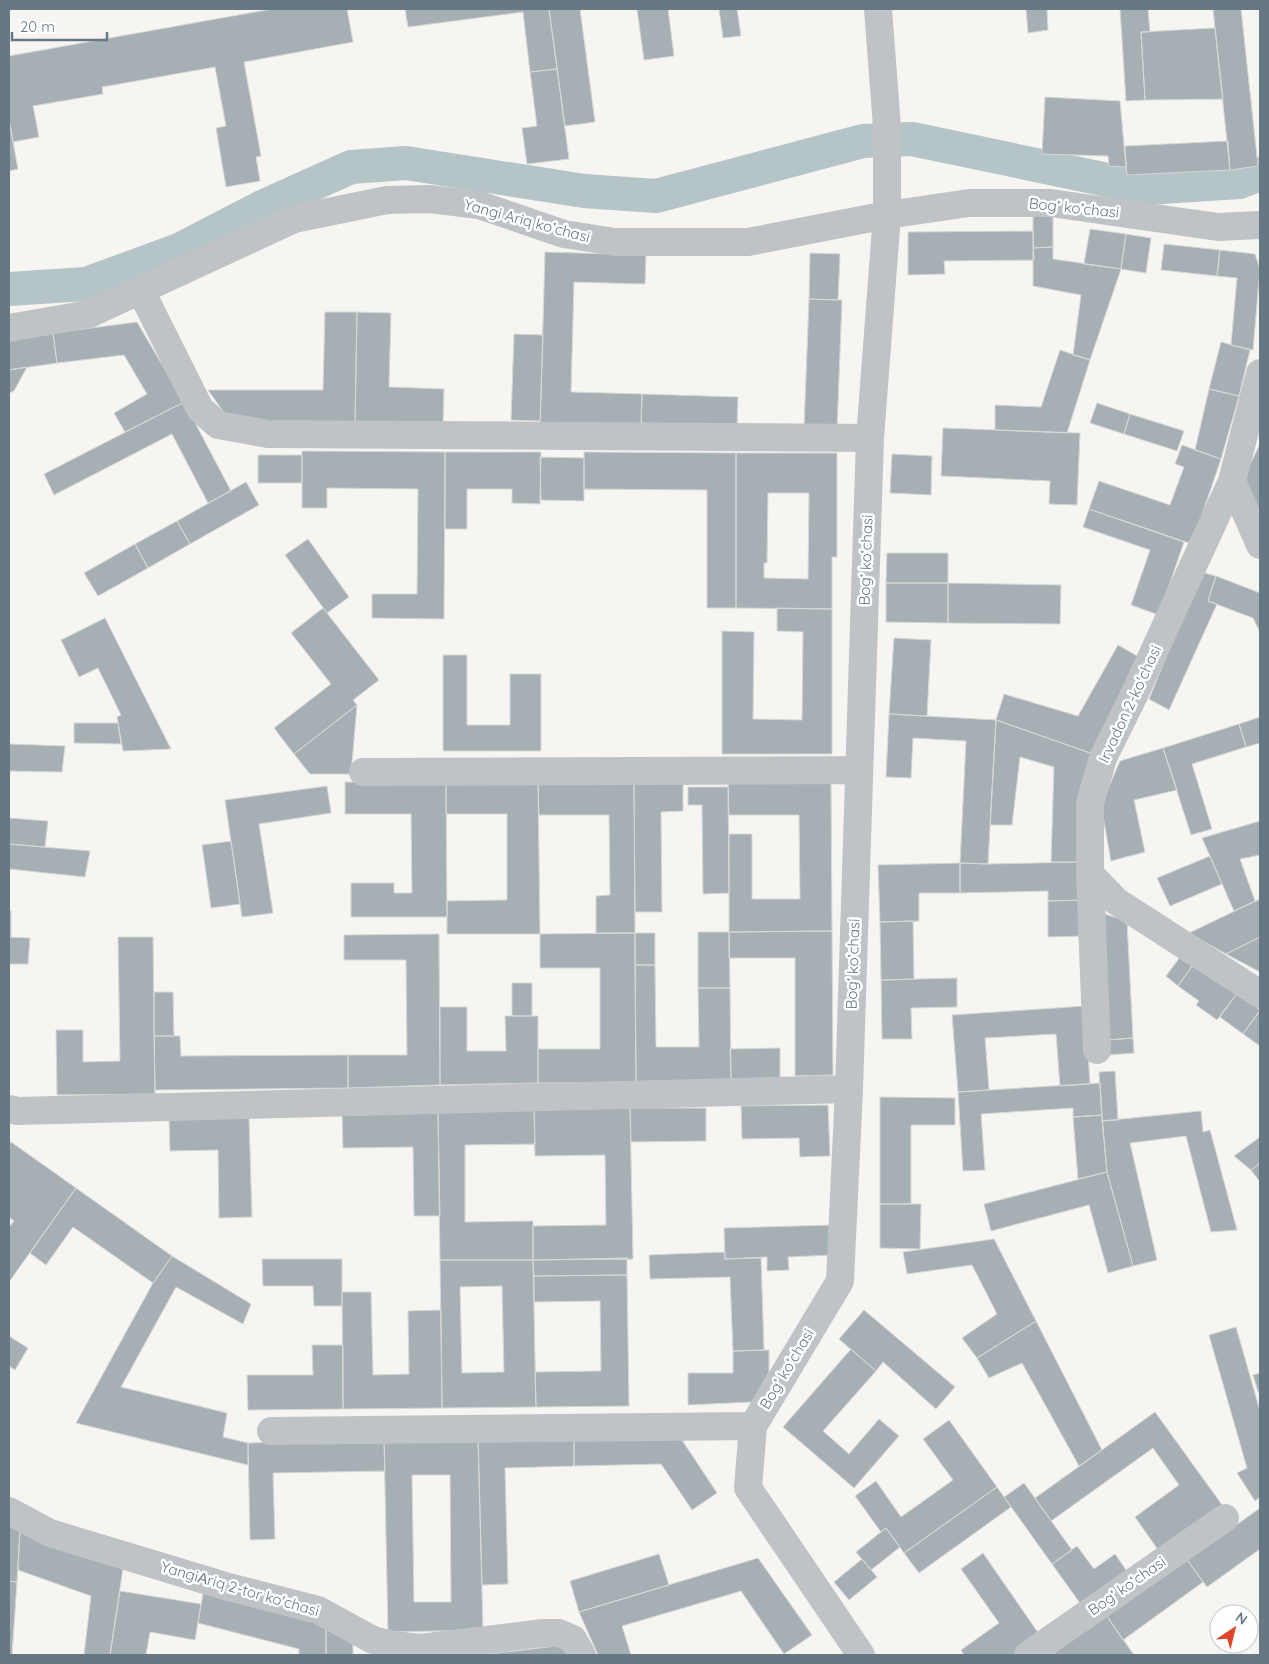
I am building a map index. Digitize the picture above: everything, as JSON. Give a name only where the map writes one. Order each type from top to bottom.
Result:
[{"type":"street","name":"Bogʻ koʻchasi","points":[[861,1655],[748,1488],[753,1426],[840,1281],[850,1090],[858,770],[870,438],[887,215],[886,127],[878,9]]},
{"type":"street","name":"Yangi Ariq koʻchasi","points":[[9,328],[90,314],[140,289],[294,219],[387,200],[430,199],[479,205],[564,234],[615,242],[748,242],[887,215]]},
{"type":"street","name":"Bogʻ koʻchasi","points":[[887,215],[969,203],[1051,203],[1218,227],[1260,225]]},
{"type":"street","points":[[140,289],[200,409],[218,425],[235,429],[268,434],[870,438]]},
{"type":"street","name":"Irvadon 2-koʼchasi","points":[[1097,1050],[1090,874],[1090,803],[1103,758],[1134,695],[1232,481],[1260,373]]},
{"type":"street","points":[[1232,481],[1260,545]]},
{"type":"street","points":[[363,772],[858,770]]},
{"type":"street","points":[[1090,874],[1116,901],[1260,994]]},
{"type":"street","points":[[9,1109],[18,1111],[850,1090]]},
{"type":"street","points":[[271,1431],[753,1426]]},
{"type":"street","name":"YangiАriq 2-tor koʼchasi","points":[[9,1511],[50,1533],[224,1586],[318,1610],[373,1640],[420,1648],[544,1633],[559,1633],[573,1639],[582,1655]]},
{"type":"street","name":"Bogʻ koʻchasi","points":[[1028,1655],[1225,1518]]},
{"type":"building","points":[[272,9],[347,9],[353,42],[244,62],[261,156],[256,157],[260,181],[226,187],[216,128],[226,126],[215,67],[102,87],[103,94],[33,106],[39,137],[13,142],[9,120],[9,56]]},
{"type":"building","points":[[405,9],[549,9],[557,69],[530,72],[523,12],[408,27]]},
{"type":"building","points":[[549,9],[580,9],[595,122],[565,126]]},
{"type":"building","points":[[637,9],[668,9],[674,56],[644,60]]},
{"type":"building","points":[[719,9],[737,9],[741,36],[723,38]]},
{"type":"building","points":[[1026,9],[1047,9],[1048,30],[1028,33]]},
{"type":"building","points":[[1120,9],[1148,9],[1150,32],[1141,32],[1145,100],[1126,101]]},
{"type":"building","points":[[1213,9],[1241,9],[1258,166],[1230,170]]},
{"type":"building","points":[[1215,28],[1223,99],[1145,100],[1141,32]]},
{"type":"building","points":[[557,69],[569,159],[527,164],[522,128],[537,126],[530,72]]},
{"type":"building","points":[[1045,97],[1120,101],[1126,167],[1109,166],[1108,156],[1042,154]]},
{"type":"building","points":[[9,120],[18,169],[9,171]]},
{"type":"building","points":[[1228,141],[1230,170],[1127,175],[1125,146]]},
{"type":"building","points":[[1033,216],[1053,216],[1053,247],[1033,248]]},
{"type":"building","points":[[1090,229],[1126,234],[1121,269],[1084,264]]},
{"type":"building","points":[[1033,231],[1034,260],[944,261],[945,274],[908,275],[908,232]]},
{"type":"building","points":[[1126,234],[1151,238],[1146,273],[1121,269]]},
{"type":"building","points":[[1164,244],[1220,250],[1217,276],[1161,270]]},
{"type":"building","points":[[1053,247],[1053,259],[1121,269],[1090,360],[1073,355],[1081,295],[1033,286],[1033,248]]},
{"type":"building","points":[[1220,250],[1255,254],[1260,269],[1253,350],[1231,345],[1237,278],[1217,276]]},
{"type":"building","points":[[545,252],[646,255],[645,284],[574,282],[571,392],[642,394],[641,433],[540,430]]},
{"type":"building","points":[[810,253],[840,254],[838,300],[809,299]]},
{"type":"building","points":[[809,299],[842,300],[837,430],[804,428]]},
{"type":"building","points":[[325,312],[357,312],[355,423],[230,421],[208,390],[323,390]]},
{"type":"building","points":[[357,312],[391,313],[389,387],[444,389],[443,425],[355,423]]},
{"type":"building","points":[[137,322],[184,402],[125,432],[114,413],[147,394],[124,355],[57,363],[53,333]]},
{"type":"building","points":[[53,333],[57,363],[9,370],[9,339]]},
{"type":"building","points":[[514,334],[543,335],[540,421],[511,420]]},
{"type":"building","points":[[1221,342],[1250,350],[1239,396],[1209,389]]},
{"type":"building","points":[[1060,350],[1090,360],[1067,433],[995,430],[995,405],[1041,407]]},
{"type":"building","points":[[27,367],[14,391],[9,393],[9,370]]},
{"type":"building","points":[[1209,389],[1239,396],[1221,459],[1195,450]]},
{"type":"building","points":[[642,394],[738,397],[737,426],[641,423]]},
{"type":"building","points":[[184,402],[231,491],[208,503],[172,434],[54,495],[44,474]]},
{"type":"building","points":[[1097,403],[1130,414],[1124,434],[1090,423]]},
{"type":"building","points":[[1130,414],[1184,431],[1177,451],[1124,434]]},
{"type":"building","points":[[943,428],[1080,433],[1077,505],[1049,504],[1050,481],[941,476]]},
{"type":"building","points":[[1260,444],[1260,526],[1240,485]]},
{"type":"building","points":[[1182,445],[1221,459],[1192,544],[1089,509],[1099,481],[1170,505],[1184,467],[1175,464]]},
{"type":"building","points":[[302,451],[445,452],[444,619],[372,618],[372,594],[417,594],[418,489],[327,488],[327,508],[302,508]]},
{"type":"building","points":[[445,452],[541,452],[540,504],[512,503],[512,489],[467,489],[467,529],[445,529]]},
{"type":"building","points":[[584,452],[736,453],[736,608],[707,608],[707,490],[584,489]]},
{"type":"building","points":[[736,453],[837,453],[837,557],[832,557],[832,609],[736,608]],"holes":[[[768,493],[809,493],[808,579],[764,578],[764,563],[767,563]]]},
{"type":"building","points":[[892,454],[932,456],[931,495],[890,493]]},
{"type":"building","points":[[258,455],[302,455],[302,483],[258,483]]},
{"type":"building","points":[[540,457],[584,458],[584,501],[541,500]]},
{"type":"building","points":[[246,482],[259,505],[190,544],[177,521]]},
{"type":"building","points":[[1089,509],[1184,542],[1159,615],[1131,605],[1150,550],[1083,527]]},
{"type":"building","points":[[177,521],[190,544],[148,568],[135,544]]},
{"type":"building","points":[[308,539],[349,597],[327,613],[285,555]]},
{"type":"building","points":[[135,544],[148,568],[98,596],[84,573]]},
{"type":"building","points":[[887,553],[948,553],[948,583],[886,583]]},
{"type":"building","points":[[1201,572],[1216,576],[1208,601],[1217,604],[1169,710],[1149,699]]},
{"type":"building","points":[[1216,576],[1260,593],[1260,632],[1253,618],[1208,601]]},
{"type":"building","points":[[886,583],[948,583],[948,623],[886,622]]},
{"type":"building","points":[[948,583],[1061,585],[1060,624],[948,623]]},
{"type":"building","points":[[323,608],[379,680],[353,700],[357,705],[294,754],[274,728],[331,684],[291,633]]},
{"type":"building","points":[[777,608],[832,609],[832,754],[722,754],[722,631],[754,632],[753,719],[802,720],[803,632],[777,631]]},
{"type":"building","points":[[105,618],[171,749],[123,751],[117,717],[121,715],[98,668],[79,677],[61,640]]},
{"type":"building","points":[[894,638],[931,640],[927,716],[889,714]]},
{"type":"building","points":[[1118,645],[1146,661],[1093,754],[996,720],[1004,694],[1078,716]]},
{"type":"building","points":[[443,655],[467,655],[467,725],[510,725],[510,674],[541,674],[541,751],[443,751]]},
{"type":"building","points":[[357,705],[351,774],[310,774],[294,754]]},
{"type":"building","points":[[889,714],[996,720],[988,864],[960,863],[966,741],[913,738],[911,778],[886,777]]},
{"type":"building","points":[[1260,717],[1260,743],[1246,747],[1239,724]]},
{"type":"building","points":[[996,720],[1093,754],[1082,862],[1051,862],[1054,767],[1020,757],[1012,825],[990,825]]},
{"type":"building","points":[[74,723],[118,723],[121,744],[74,743]]},
{"type":"building","points":[[1239,724],[1246,747],[1192,764],[1212,829],[1191,835],[1163,748]]},
{"type":"building","points":[[9,744],[65,746],[62,772],[9,771]]},
{"type":"building","points":[[1163,748],[1177,790],[1134,800],[1145,852],[1111,861],[1101,805],[1120,761]]},
{"type":"building","points":[[634,781],[635,933],[596,933],[596,896],[610,895],[609,815],[539,815],[538,782]]},
{"type":"building","points":[[634,781],[683,781],[683,811],[661,812],[662,912],[635,912]]},
{"type":"building","points":[[345,782],[446,782],[447,917],[351,917],[351,883],[394,883],[394,893],[412,893],[411,814],[345,814]]},
{"type":"building","points":[[446,782],[538,782],[540,934],[447,934],[447,901],[507,900],[507,814],[446,814]]},
{"type":"building","points":[[831,782],[832,931],[729,932],[729,834],[752,834],[752,899],[800,899],[799,815],[729,815],[728,783]]},
{"type":"building","points":[[327,786],[331,813],[259,824],[273,913],[242,917],[225,800]]},
{"type":"building","points":[[688,787],[728,787],[729,893],[703,894],[702,805],[688,805]]},
{"type":"building","points":[[9,818],[48,821],[45,847],[9,844]]},
{"type":"building","points":[[1260,821],[1260,855],[1240,859],[1255,901],[1234,911],[1202,838]]},
{"type":"building","points":[[231,841],[240,904],[211,908],[202,845]]},
{"type":"building","points":[[9,844],[90,851],[85,877],[9,869]]},
{"type":"building","points":[[1210,856],[1222,884],[1170,906],[1157,878]]},
{"type":"building","points":[[1082,862],[1083,900],[1048,901],[1048,891],[960,893],[960,863]]},
{"type":"building","points":[[960,863],[960,893],[919,893],[919,921],[880,922],[878,865]]},
{"type":"building","points":[[1260,899],[1260,937],[1226,954],[1189,933]]},
{"type":"building","points":[[1083,900],[1084,936],[1048,937],[1048,901]]},
{"type":"building","points":[[9,911],[11,911],[11,937],[9,937]]},
{"type":"building","points":[[1101,913],[1127,921],[1133,1038],[1108,1040]]},
{"type":"building","points":[[913,921],[914,979],[881,980],[880,922]]},
{"type":"building","points":[[832,931],[833,1075],[795,1076],[795,958],[729,958],[729,932]]},
{"type":"building","points":[[698,932],[729,932],[730,988],[698,988]]},
{"type":"building","points":[[635,933],[636,1082],[538,1083],[538,1049],[600,1049],[600,968],[540,968],[540,934]]},
{"type":"building","points":[[635,933],[655,933],[655,965],[635,965]]},
{"type":"building","points":[[439,934],[440,1085],[348,1088],[348,1055],[407,1055],[406,960],[344,960],[344,935]]},
{"type":"building","points":[[9,937],[30,938],[28,964],[9,964]]},
{"type":"building","points":[[118,937],[153,937],[155,1094],[57,1095],[56,1030],[83,1030],[83,1062],[120,1061]]},
{"type":"building","points":[[1260,937],[1260,972],[1226,954]]},
{"type":"building","points":[[1183,953],[1195,962],[1178,986],[1166,976]]},
{"type":"building","points":[[1195,962],[1237,993],[1217,1020],[1196,1005],[1199,1001],[1178,986]]},
{"type":"building","points":[[635,965],[655,965],[656,1047],[699,1047],[698,988],[730,988],[731,1082],[636,1082]]},
{"type":"building","points":[[957,978],[957,1007],[911,1008],[912,1039],[882,1039],[881,980]]},
{"type":"building","points":[[512,983],[532,983],[532,1016],[512,1016]]},
{"type":"building","points":[[154,992],[173,992],[174,1036],[154,1036]]},
{"type":"building","points":[[1237,993],[1260,1010],[1243,1034],[1220,1017]]},
{"type":"building","points":[[1085,1006],[1090,1084],[1060,1086],[1056,1034],[985,1038],[989,1090],[958,1092],[952,1015]]},
{"type":"building","points":[[440,1007],[467,1007],[467,1051],[506,1051],[505,1016],[538,1016],[538,1083],[440,1085]]},
{"type":"building","points":[[1260,1011],[1260,1046],[1243,1034]]},
{"type":"building","points":[[154,1036],[180,1036],[181,1056],[348,1055],[348,1088],[155,1090]]},
{"type":"building","points":[[1133,1038],[1134,1053],[1109,1055],[1108,1040]]},
{"type":"building","points":[[780,1048],[780,1082],[731,1082],[730,1049]]},
{"type":"building","points":[[1115,1071],[1118,1120],[1102,1121],[1099,1072]]},
{"type":"building","points":[[1100,1083],[1102,1115],[1073,1117],[1073,1108],[981,1114],[985,1170],[963,1171],[958,1092]]},
{"type":"building","points":[[880,1097],[955,1098],[955,1125],[911,1125],[911,1204],[880,1204]]},
{"type":"building","points":[[828,1105],[830,1156],[800,1157],[799,1138],[742,1139],[741,1106]]},
{"type":"building","points":[[630,1108],[633,1259],[533,1260],[533,1226],[606,1225],[605,1155],[535,1156],[534,1110]]},
{"type":"building","points":[[630,1108],[706,1108],[706,1141],[631,1142]]},
{"type":"building","points":[[534,1110],[535,1144],[465,1145],[465,1222],[533,1221],[533,1260],[440,1260],[438,1111]]},
{"type":"building","points":[[438,1111],[440,1216],[414,1216],[413,1147],[343,1148],[342,1112]]},
{"type":"building","points":[[1201,1111],[1203,1132],[1210,1130],[1237,1230],[1211,1232],[1186,1136],[1130,1143],[1157,1260],[1133,1266],[1107,1172],[1102,1121]]},
{"type":"building","points":[[1102,1115],[1107,1172],[1078,1179],[1073,1117]]},
{"type":"building","points":[[249,1118],[252,1217],[219,1218],[218,1150],[170,1151],[169,1119]]},
{"type":"building","points":[[1260,1137],[1260,1163],[1251,1170],[1234,1156]]},
{"type":"building","points":[[11,1142],[76,1188],[9,1282],[9,1227],[14,1221],[9,1217],[9,1145]]},
{"type":"building","points":[[1260,1163],[1260,1182],[1251,1170]]},
{"type":"building","points":[[1107,1172],[1133,1266],[1108,1273],[1089,1205],[991,1231],[984,1204]]},
{"type":"building","points":[[76,1188],[172,1256],[153,1283],[73,1227],[46,1265],[30,1253]]},
{"type":"building","points":[[880,1204],[921,1204],[920,1249],[880,1248]]},
{"type":"building","points":[[833,1225],[834,1255],[788,1257],[789,1270],[767,1271],[767,1257],[725,1259],[724,1228]]},
{"type":"building","points":[[994,1239],[1036,1321],[977,1358],[962,1338],[997,1314],[972,1265],[907,1274],[903,1252]]},
{"type":"building","points":[[725,1252],[725,1259],[761,1258],[764,1350],[733,1351],[730,1277],[650,1279],[649,1255]]},
{"type":"building","points":[[172,1256],[251,1304],[243,1324],[176,1287],[121,1387],[227,1413],[223,1437],[248,1443],[248,1465],[76,1423],[153,1283]]},
{"type":"building","points":[[627,1258],[627,1275],[534,1276],[533,1260]]},
{"type":"building","points":[[262,1259],[342,1259],[342,1306],[314,1306],[313,1286],[263,1286]]},
{"type":"building","points":[[440,1260],[533,1260],[536,1407],[442,1408]],"holes":[[[502,1286],[504,1372],[462,1373],[460,1287]]]},
{"type":"building","points":[[627,1275],[629,1406],[536,1407],[535,1372],[601,1371],[600,1301],[534,1302],[534,1276]]},
{"type":"building","points":[[342,1292],[371,1292],[373,1375],[409,1374],[408,1311],[441,1310],[442,1408],[343,1409]]},
{"type":"building","points":[[864,1310],[955,1387],[936,1409],[883,1362],[876,1371],[839,1339]]},
{"type":"building","points":[[1036,1321],[1102,1450],[1079,1466],[1022,1363],[989,1378],[977,1358]]},
{"type":"building","points":[[1236,1327],[1260,1411],[1260,1497],[1255,1501],[1237,1473],[1247,1468],[1209,1335]]},
{"type":"building","points":[[9,1336],[28,1348],[15,1370],[9,1366]]},
{"type":"building","points":[[312,1345],[343,1345],[343,1409],[248,1410],[247,1375],[313,1375]]},
{"type":"building","points":[[851,1349],[876,1371],[823,1431],[849,1454],[879,1419],[899,1436],[854,1488],[783,1427]]},
{"type":"building","points":[[769,1350],[769,1372],[752,1402],[688,1405],[688,1373],[733,1373],[733,1351]]},
{"type":"building","points":[[1260,1373],[1260,1391],[1258,1392],[1253,1375]]},
{"type":"building","points":[[1155,1412],[1225,1509],[1161,1554],[1135,1517],[1179,1485],[1153,1448],[1051,1521],[1035,1498]]},
{"type":"building","points":[[949,1420],[997,1487],[904,1553],[886,1528],[881,1532],[855,1496],[876,1481],[901,1517],[953,1480],[923,1439]]},
{"type":"building","points":[[678,1434],[717,1493],[692,1510],[661,1464],[574,1466],[574,1436]]},
{"type":"building","points":[[574,1436],[574,1466],[505,1468],[508,1584],[482,1585],[478,1438]]},
{"type":"building","points":[[478,1438],[483,1630],[388,1632],[384,1440]],"holes":[[[412,1475],[450,1475],[451,1602],[414,1602]]]},
{"type":"building","points":[[384,1440],[385,1471],[273,1473],[275,1539],[250,1540],[248,1443]]},
{"type":"building","points":[[1024,1483],[1072,1550],[1052,1564],[1004,1497]]},
{"type":"building","points":[[997,1487],[1011,1507],[919,1573],[904,1553]]},
{"type":"building","points":[[1260,1508],[1260,1549],[1207,1587],[1183,1554],[1200,1551]]},
{"type":"building","points":[[9,1522],[20,1529],[17,1582],[9,1581]]},
{"type":"building","points":[[886,1528],[900,1547],[871,1570],[856,1552]]},
{"type":"building","points":[[20,1529],[123,1568],[110,1655],[84,1655],[91,1596],[18,1570]]},
{"type":"building","points":[[1077,1546],[1094,1569],[1115,1554],[1131,1577],[1085,1610],[1052,1564]]},
{"type":"building","points":[[983,1553],[1041,1637],[1015,1655],[964,1655],[961,1650],[999,1623],[961,1569]]},
{"type":"building","points":[[659,1554],[669,1585],[579,1612],[570,1581]]},
{"type":"building","points":[[1183,1554],[1203,1582],[1123,1640],[1104,1612]]},
{"type":"building","points":[[758,1558],[812,1635],[784,1654],[741,1591],[622,1626],[631,1655],[598,1655],[579,1612]]},
{"type":"building","points":[[862,1559],[877,1577],[849,1600],[834,1582]]},
{"type":"building","points":[[9,1581],[17,1582],[12,1655],[9,1655]]},
{"type":"building","points":[[204,1588],[326,1619],[326,1655],[299,1655],[299,1649],[198,1623]]},
{"type":"building","points":[[120,1591],[201,1604],[195,1640],[150,1632],[146,1655],[110,1655]]},
{"type":"building","points":[[1104,1612],[1134,1655],[1056,1655],[1052,1649]]},
{"type":"building","points":[[326,1625],[353,1640],[353,1655],[326,1655]]},
{"type":"building","points":[[565,1645],[569,1655],[481,1655]]},
{"type":"waterway","points":[[9,289],[86,284],[179,250],[262,207],[351,167],[406,163],[584,191],[656,196],[863,141],[912,139],[1146,188],[1239,182],[1260,174]]}]
